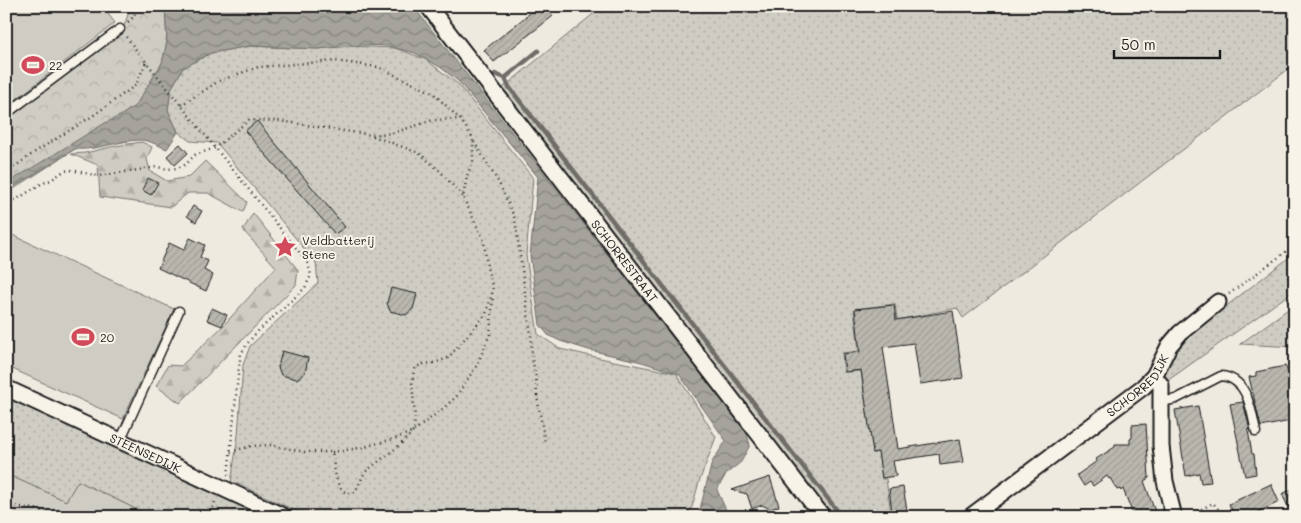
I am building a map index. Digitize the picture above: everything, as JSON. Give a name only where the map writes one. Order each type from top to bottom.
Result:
[{"type":"street","name":"SCHORRESTRAAT","points":[[428,6],[823,517]]},
{"type":"street","name":"SCHORREDIJK","points":[[970,517],[1142,387],[1154,376],[1169,346],[1180,334],[1218,302]]},
{"type":"street","points":[[1154,376],[1161,386],[1161,446],[1165,481],[1174,517]]},
{"type":"street","name":"STEENSEDIJK","points":[[6,388],[285,517]]},
{"type":"lane","points":[[6,114],[120,29]]},
{"type":"lane","points":[[120,441],[179,311]]},
{"type":"lane","points":[[1161,402],[1176,399],[1221,376],[1228,377],[1238,382],[1244,391],[1256,432]]},
{"type":"path","points":[[135,6],[136,12],[134,17],[120,29],[308,262],[310,269],[310,275],[305,288],[256,333],[242,354],[238,374],[227,490]]},
{"type":"path","points":[[181,105],[219,80],[258,67],[335,61],[378,67],[433,93],[460,119],[473,138],[473,141],[499,183],[515,219],[531,335],[537,396],[545,443]]},
{"type":"path","points":[[6,173],[136,85],[146,62]]},
{"type":"path","points":[[371,135],[393,133],[433,120],[460,119]]},
{"type":"path","points":[[6,206],[64,171],[72,170],[99,176],[157,167],[177,168],[185,165],[195,155],[215,148],[249,120],[280,121],[371,135],[419,152],[440,171],[463,197],[484,241],[486,268],[493,290],[490,334],[477,365],[456,397],[365,472],[355,492],[351,494],[343,492],[339,486],[332,452]]},
{"type":"path","points":[[463,197],[467,176],[473,160],[473,141]]},
{"type":"path","points":[[1218,302],[1295,245]]},
{"type":"path","points":[[414,431],[415,417],[412,382],[416,367],[424,364],[434,364],[448,358],[486,314],[493,290]]},
{"type":"path","points":[[230,452],[251,446],[270,445],[306,452],[332,452],[360,448],[397,438],[414,431]]},
{"type":"path","points":[[1187,517],[1213,504],[1225,517]]},
{"type":"path","points":[[6,505],[72,517]]},
{"type":"green space","name":"22","points":[[6,6],[102,6],[115,23],[6,107]]},
{"type":"green space","points":[[131,6],[165,6],[167,42],[162,63],[136,105],[75,149],[6,194],[6,120],[124,26]]},
{"type":"green space","points":[[603,6],[1295,6],[1295,64],[963,318],[957,308],[897,320],[895,304],[854,309],[859,351],[842,353],[844,372],[861,371],[873,453],[878,452],[882,479],[886,479],[891,513],[909,511],[910,517],[829,517],[499,91]]},
{"type":"green space","points":[[250,46],[318,49],[347,46],[395,48],[425,59],[458,84],[533,178],[526,255],[538,334],[560,349],[676,373],[716,437],[692,507],[685,517],[309,517],[238,484],[231,483],[238,435],[243,365],[250,346],[318,283],[316,263],[217,143],[190,141],[178,132],[168,110],[171,89],[183,68],[211,53]]},
{"type":"green space","points":[[142,142],[152,147],[147,159],[150,171],[167,181],[189,177],[205,161],[247,202],[243,212],[208,193],[188,193],[171,207],[100,197],[98,165],[71,154]]},
{"type":"green space","points":[[253,213],[298,270],[296,285],[180,403],[156,386],[168,365],[181,366],[223,326],[276,267],[243,230]]},
{"type":"green space","name":"20","points":[[6,232],[174,309],[123,419],[6,366]]},
{"type":"green space","points":[[1295,253],[1295,290],[1167,381],[1164,377],[1176,345]]},
{"type":"green space","points":[[1295,304],[1295,347],[1240,344]]},
{"type":"green space","points":[[6,397],[264,517],[152,517],[78,481],[66,501],[6,474]]},
{"type":"green space","points":[[6,474],[66,501],[78,481],[152,517],[6,517]]},
{"type":"water","points":[[165,6],[413,6],[746,431],[750,445],[741,462],[726,474],[717,490],[726,510],[733,517],[698,517],[712,462],[726,441],[679,374],[642,362],[589,350],[560,341],[548,335],[540,325],[530,256],[538,177],[458,81],[440,67],[415,53],[388,46],[362,45],[318,49],[250,46],[211,53],[183,68],[171,89],[168,110],[178,132],[167,149],[141,140],[75,149],[6,192],[6,184],[136,105],[162,63],[167,42]]},
{"type":"building","points":[[539,6],[545,6],[553,16],[494,62],[484,50]]},
{"type":"building","points":[[257,121],[345,227],[335,234],[245,131]]},
{"type":"building","points":[[180,144],[188,153],[175,165],[167,156]]},
{"type":"building","points":[[148,178],[158,183],[151,195],[142,190]]},
{"type":"building","points":[[193,206],[202,211],[196,222],[187,216]]},
{"type":"building","points":[[190,238],[205,245],[200,257],[208,261],[204,270],[213,275],[206,291],[158,268],[169,243],[184,250]]},
{"type":"building","points":[[391,288],[417,294],[413,309],[406,315],[390,311],[387,303]]},
{"type":"building","points":[[894,305],[896,320],[953,311],[963,378],[920,384],[914,343],[883,347],[898,449],[960,439],[964,462],[940,465],[939,454],[893,461],[896,476],[882,478],[878,452],[873,453],[861,370],[845,372],[843,354],[860,352],[855,309]]},
{"type":"building","points":[[212,308],[227,315],[222,326],[207,320]]},
{"type":"building","points":[[282,351],[308,358],[305,373],[297,379],[281,375],[278,367]]},
{"type":"building","points":[[1285,366],[1291,376],[1293,397],[1295,396],[1295,420],[1261,427],[1249,377],[1256,376],[1256,372]]},
{"type":"building","points":[[1243,402],[1250,430],[1248,430],[1252,454],[1254,454],[1256,474],[1245,476],[1230,404]]},
{"type":"building","points":[[1198,406],[1211,482],[1201,483],[1199,473],[1186,476],[1175,410]]},
{"type":"building","points":[[1146,424],[1149,478],[1144,481],[1157,517],[1134,517],[1123,489],[1121,491],[1120,489],[1117,490],[1110,478],[1107,476],[1093,486],[1090,482],[1084,486],[1077,475],[1097,461],[1096,459],[1115,447],[1115,444],[1130,444],[1132,425]]},
{"type":"building","points":[[770,477],[779,506],[770,509],[762,505],[752,509],[747,494],[732,490]]},
{"type":"building","points":[[1271,484],[1279,502],[1248,517],[1235,517],[1229,504]]},
{"type":"building","points":[[903,487],[907,510],[892,512],[889,489]]},
{"type":"building","points":[[1295,488],[1295,517],[1293,517],[1282,494]]},
{"type":"waterway","points":[[495,74],[505,78],[538,51]]},
{"type":"waterway","points":[[505,78],[509,87],[842,517]]},
{"type":"waterway","points":[[1289,301],[1295,297]]},
{"type":"place","name":"22","points":[[33,65]]},
{"type":"place","name":"Veldbatterij Stene","points":[[285,247]]},
{"type":"place","name":"20","points":[[83,337]]}]
